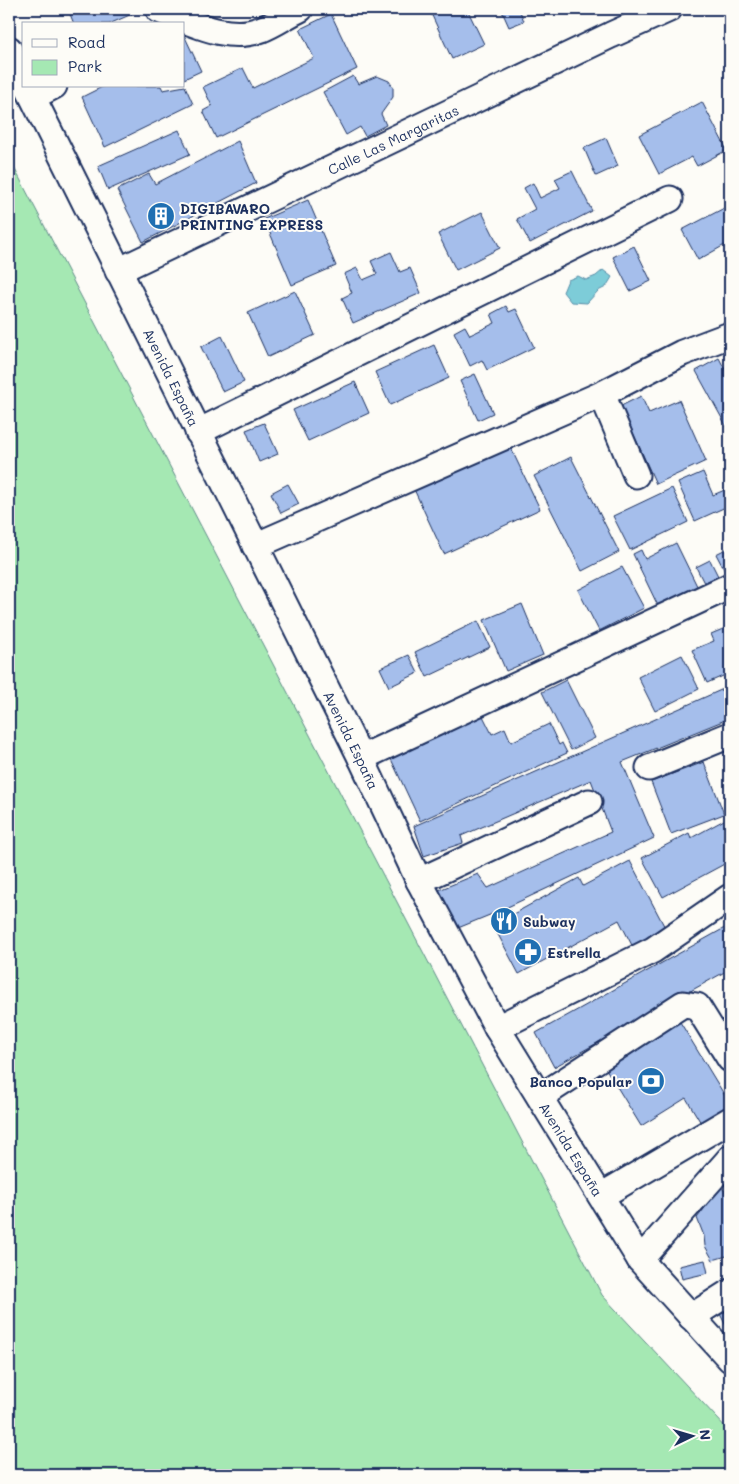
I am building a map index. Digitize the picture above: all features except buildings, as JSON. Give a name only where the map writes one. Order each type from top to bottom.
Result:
[{"type":"street","points":[[185,23],[214,31],[242,34],[262,29],[300,9]]},
{"type":"street","name":"Calle Las Margaritas","points":[[118,271],[669,9]]},
{"type":"street","points":[[155,14],[183,22]]},
{"type":"street","name":"Avenida España","points":[[9,49],[22,69]]},
{"type":"street","name":"Avenida España","points":[[34,88],[118,271],[361,758],[419,881],[497,1028],[640,1260],[730,1359]]},
{"type":"street","points":[[198,432],[670,199]]},
{"type":"street","points":[[255,546],[602,394],[682,354],[730,335]]},
{"type":"street","points":[[602,394],[636,475]]},
{"type":"street","points":[[361,758],[730,586]]},
{"type":"street","points":[[649,768],[729,737]]},
{"type":"street","points":[[419,881],[589,802]]},
{"type":"street","points":[[497,1028],[653,950],[730,897]]},
{"type":"street","points":[[540,1097],[683,1004],[697,1006],[730,1059]]},
{"type":"street","points":[[601,1196],[730,1120]]},
{"type":"street","points":[[640,1260],[730,1158]]},
{"type":"street","points":[[692,1317],[730,1292]]},
{"type":"green space","points":[[9,158],[602,1295],[730,1432],[730,1475],[9,1475]]},
{"type":"water","points":[[603,270],[612,277],[606,287],[598,291],[587,303],[571,302],[563,292],[568,280],[578,276],[586,280],[596,276]]},
{"type":"place","name":"DIGIBAVARO PRINTING EXPRESS","points":[[161,216]]},
{"type":"place","name":"Subway","points":[[504,921]]},
{"type":"place","name":"Estrella","points":[[528,952]]},
{"type":"place","name":"Banco Popular","points":[[651,1081]]}]
